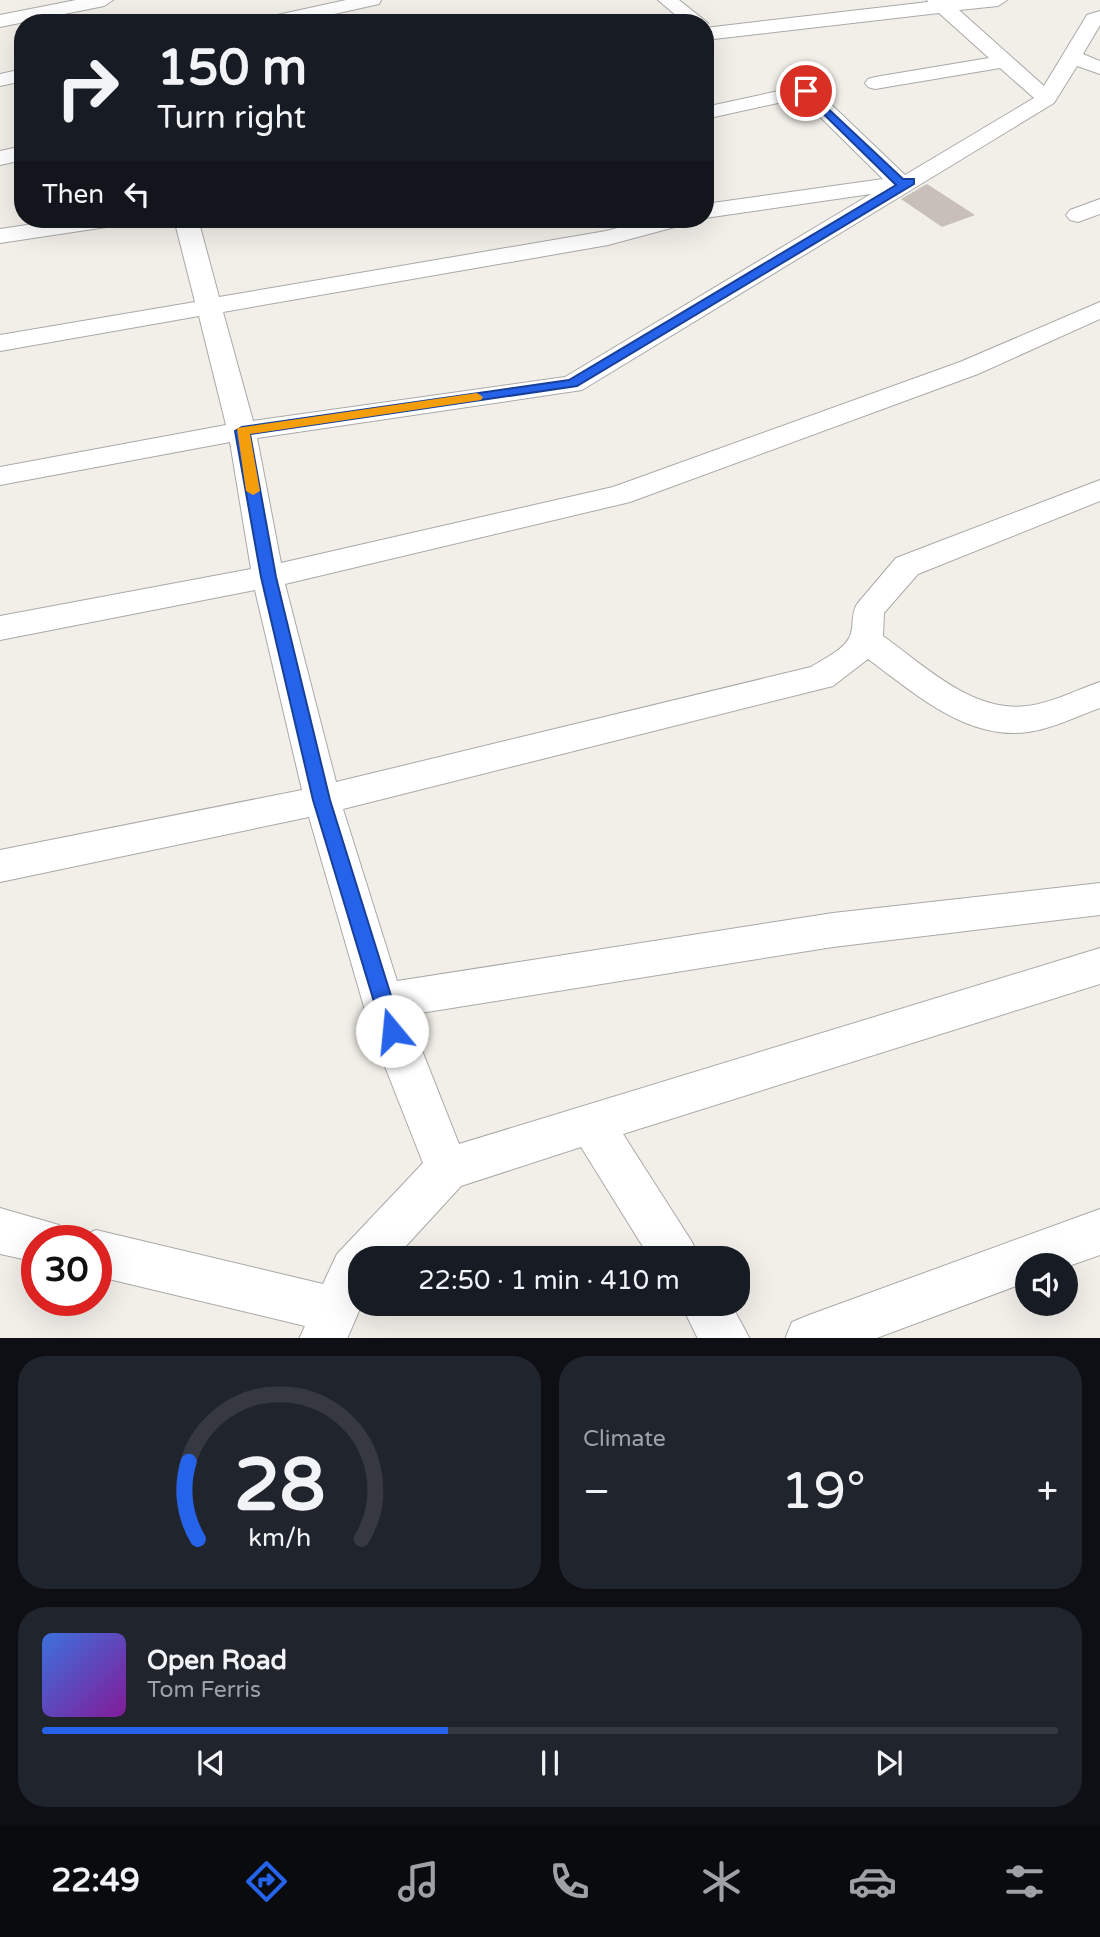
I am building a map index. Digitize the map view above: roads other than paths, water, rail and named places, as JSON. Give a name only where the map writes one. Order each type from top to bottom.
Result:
[{"type":"street","points":[[34,14],[101,0]]},
{"type":"street","points":[[288,14],[308,6],[372,0]]},
{"type":"street","points":[[667,0],[685,14]]},
{"type":"street","points":[[714,28],[939,3],[998,0]]},
{"type":"street","points":[[939,3],[1047,99]]},
{"type":"street","points":[[0,476],[242,431],[572,384],[1047,99],[1094,19],[1100,17]]},
{"type":"street","points":[[1072,57],[1100,68]]},
{"type":"street","points":[[875,83],[1004,61]]},
{"type":"street","points":[[714,111],[806,91],[905,182]]},
{"type":"street","points":[[714,210],[905,182]]},
{"type":"street","points":[[1078,215],[1100,206]]},
{"type":"street","points":[[0,236],[53,228]]},
{"type":"street","points":[[188,228],[242,431],[268,577],[322,800],[383,1001],[447,1169]]},
{"type":"street","points":[[0,343],[208,305],[608,239],[646,228]]},
{"type":"street","points":[[0,628],[268,577],[620,495],[969,368],[1100,310]]},
{"type":"street","points":[[0,866],[322,800],[821,677],[848,660],[866,641],[868,612],[882,592],[907,566],[1100,490]]},
{"type":"street","points":[[866,641],[965,708],[998,718],[1027,719],[1100,695]]},
{"type":"street","points":[[383,1001],[833,930],[1100,900]]},
{"type":"street","points":[[375,1246],[447,1169],[1100,966]]},
{"type":"street","points":[[591,1123],[668,1246]]},
{"type":"street","points":[[0,1231],[21,1236]]},
{"type":"street","points":[[812,1338],[1100,1233]]},
{"type":"street","points":[[112,1258],[329,1324],[348,1281]]},
{"type":"street","points":[[712,1316],[725,1338]]}]
